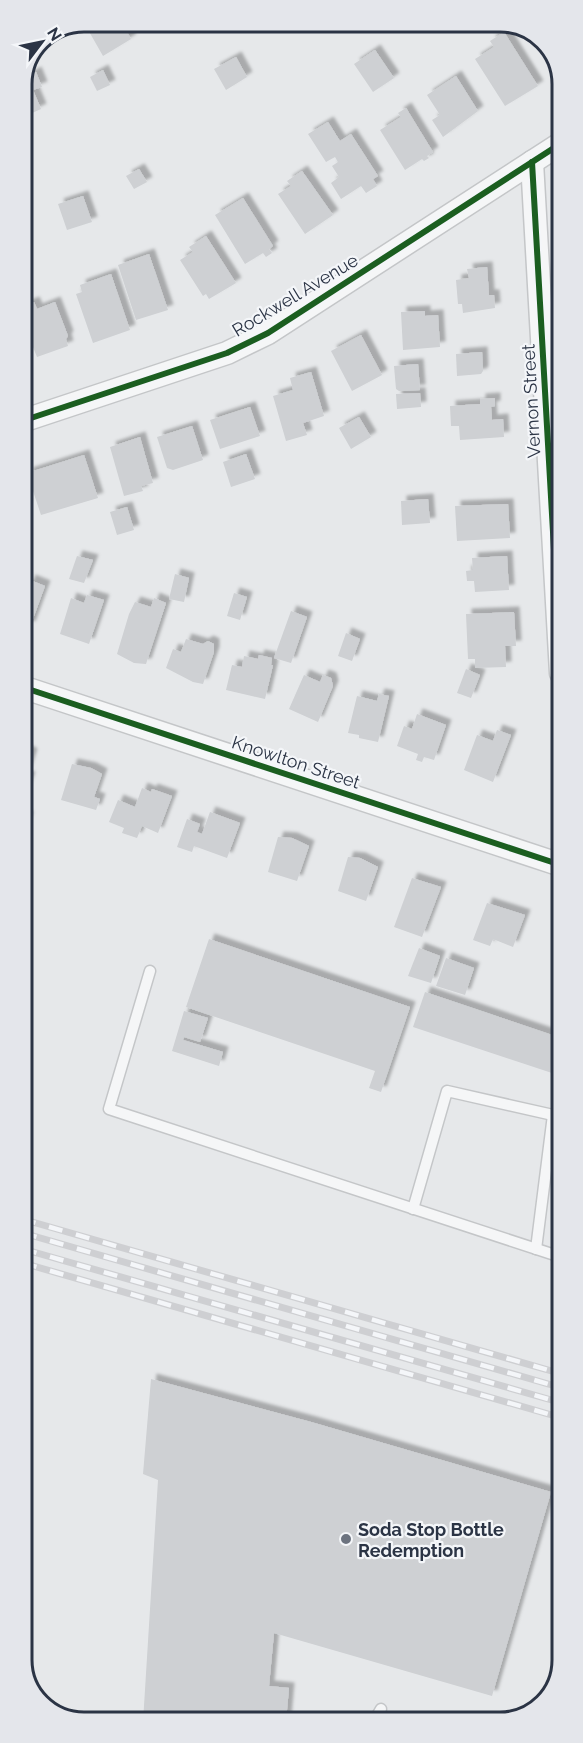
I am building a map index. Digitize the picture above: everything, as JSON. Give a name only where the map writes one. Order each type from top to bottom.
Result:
[{"type":"street","name":"Rockwell Avenue","points":[[32,419],[227,353],[257,338],[552,149]]},
{"type":"street","name":"Vernon Street","points":[[532,162],[552,514]]},
{"type":"street","name":"Knowlton Street","points":[[32,690],[552,862]]},
{"type":"lane","points":[[150,971],[109,1109],[552,1254]]},
{"type":"lane","points":[[413,1209],[447,1090],[552,1115],[536,1249]]},
{"type":"building","points":[[89,32],[127,32],[131,39],[103,56]]},
{"type":"building","points":[[504,32],[538,86],[505,106],[475,59],[494,47],[490,41]]},
{"type":"building","points":[[375,50],[394,78],[373,92],[354,64]]},
{"type":"building","points":[[236,57],[247,77],[226,90],[214,69]]},
{"type":"building","points":[[103,70],[110,85],[97,91],[90,77]]},
{"type":"building","points":[[36,72],[42,87],[33,90],[41,109],[32,113],[32,84],[32,74]]},
{"type":"building","points":[[456,76],[478,111],[443,137],[432,120],[440,115],[427,95]]},
{"type":"building","points":[[406,108],[433,152],[427,156],[429,158],[424,161],[422,159],[405,170],[380,130],[401,117],[398,113]]},
{"type":"building","points":[[328,122],[340,141],[351,134],[378,176],[373,179],[377,186],[366,193],[361,186],[341,199],[331,183],[339,177],[332,166],[338,162],[335,157],[326,162],[308,134]]},
{"type":"building","points":[[139,169],[147,182],[134,189],[126,176]]},
{"type":"building","points":[[302,171],[333,215],[305,234],[278,194],[291,186],[287,181]]},
{"type":"building","points":[[83,196],[92,222],[67,230],[58,204]]},
{"type":"building","points":[[243,198],[273,246],[269,249],[272,253],[266,257],[263,253],[245,264],[215,215]]},
{"type":"building","points":[[206,236],[236,283],[209,299],[206,294],[203,296],[180,260],[193,252],[189,247]]},
{"type":"building","points":[[149,254],[168,310],[136,320],[118,265]]},
{"type":"building","points":[[487,267],[489,295],[494,295],[495,308],[463,313],[462,304],[458,304],[456,280],[469,278],[467,269]]},
{"type":"building","points":[[111,274],[130,330],[93,343],[76,294],[82,292],[80,285]]},
{"type":"building","points":[[34,302],[37,309],[55,302],[68,336],[66,339],[68,346],[37,357],[32,344],[32,303]]},
{"type":"building","points":[[425,311],[425,316],[438,315],[440,347],[403,350],[401,312]]},
{"type":"building","points":[[361,335],[382,375],[352,391],[331,351]]},
{"type":"building","points":[[482,352],[483,371],[481,374],[457,376],[456,354]]},
{"type":"building","points":[[418,364],[420,390],[399,391],[396,389],[394,366]]},
{"type":"building","points":[[311,372],[324,416],[303,423],[307,435],[286,441],[273,396],[293,390],[290,378]]},
{"type":"building","points":[[420,393],[421,407],[397,409],[396,394]]},
{"type":"building","points":[[495,398],[495,406],[491,407],[492,420],[503,419],[504,437],[460,440],[459,426],[451,426],[450,406],[480,404],[480,399]]},
{"type":"building","points":[[250,407],[260,436],[220,449],[210,420]]},
{"type":"building","points":[[359,417],[371,437],[351,449],[339,428]]},
{"type":"building","points":[[192,426],[203,460],[173,470],[167,468],[157,437]]},
{"type":"building","points":[[140,437],[153,483],[141,486],[143,491],[124,496],[110,447]]},
{"type":"building","points":[[246,454],[255,479],[231,487],[223,462]]},
{"type":"building","points":[[84,455],[98,498],[41,515],[32,488],[32,471]]},
{"type":"building","points":[[428,499],[430,523],[402,525],[401,501]]},
{"type":"building","points":[[508,504],[510,538],[457,541],[455,506]]},
{"type":"building","points":[[127,507],[134,530],[117,535],[110,512]]},
{"type":"building","points":[[77,556],[93,560],[84,583],[69,579]]},
{"type":"building","points":[[507,556],[509,590],[475,592],[474,581],[467,581],[466,571],[473,570],[472,558]]},
{"type":"building","points":[[175,574],[189,578],[184,602],[169,599]]},
{"type":"building","points":[[32,581],[45,586],[32,622]]},
{"type":"building","points":[[234,593],[247,597],[240,620],[227,616]]},
{"type":"building","points":[[87,595],[104,600],[89,644],[60,634],[71,598],[84,603]]},
{"type":"building","points":[[154,598],[166,603],[146,664],[134,663],[117,654],[129,614],[135,602],[151,607]]},
{"type":"building","points":[[291,611],[307,617],[291,663],[274,658]]},
{"type":"building","points":[[514,612],[516,646],[505,646],[506,667],[475,668],[475,659],[468,659],[466,614]]},
{"type":"building","points":[[346,633],[360,639],[352,661],[338,656]]},
{"type":"building","points":[[186,639],[203,644],[208,641],[214,644],[214,652],[203,684],[193,682],[166,668],[173,649],[181,652]]},
{"type":"building","points":[[259,655],[272,658],[271,665],[273,665],[265,699],[226,690],[232,665],[242,667],[244,656],[258,659]]},
{"type":"building","points":[[466,669],[480,675],[471,698],[457,693]]},
{"type":"building","points":[[304,675],[320,682],[323,675],[331,678],[333,686],[318,722],[289,709]]},
{"type":"building","points":[[379,694],[389,696],[378,742],[348,733],[357,696],[377,701]]},
{"type":"building","points":[[417,714],[446,725],[434,760],[424,757],[422,762],[416,760],[418,754],[397,746],[404,726],[412,729]]},
{"type":"building","points":[[497,730],[511,735],[493,782],[464,770],[477,735],[493,741]]},
{"type":"building","points":[[72,764],[91,768],[102,774],[94,797],[100,799],[96,810],[61,800]]},
{"type":"building","points":[[142,788],[172,796],[158,833],[142,826],[137,838],[122,833],[124,828],[109,822],[118,800],[135,807]]},
{"type":"building","points":[[210,812],[240,823],[227,858],[194,846],[192,852],[177,847],[187,819],[200,824],[197,832],[202,834]]},
{"type":"building","points":[[278,837],[292,838],[309,846],[297,881],[268,872]]},
{"type":"building","points":[[348,857],[360,858],[378,867],[366,901],[338,891]]},
{"type":"building","points":[[412,878],[441,887],[422,937],[394,927]]},
{"type":"building","points":[[487,903],[525,915],[513,947],[493,939],[490,946],[473,940]]},
{"type":"building","points":[[209,939],[410,1007],[381,1092],[369,1088],[375,1071],[186,1007]]},
{"type":"building","points":[[419,948],[440,956],[431,983],[408,976]]},
{"type":"building","points":[[446,958],[474,968],[465,995],[436,986]]},
{"type":"building","points":[[425,992],[552,1035],[552,1073],[413,1027]]},
{"type":"building","points":[[184,1011],[208,1018],[200,1042],[184,1037],[183,1040],[223,1052],[219,1066],[172,1051]]},
{"type":"building","name":"Soda Stop Bottle Redemption","points":[[151,1379],[311,1422],[551,1492],[492,1696],[274,1633],[269,1686],[289,1688],[287,1711],[144,1711],[158,1480],[143,1474]]},
{"type":"railway","points":[[32,1222],[552,1371]]},
{"type":"railway","points":[[32,1236],[552,1385]]},
{"type":"railway","points":[[32,1252],[552,1400]]},
{"type":"railway","points":[[32,1266],[552,1415]]},
{"type":"cycle path","points":[[32,418],[227,353],[268,333],[552,149]]},
{"type":"cycle path","points":[[532,162],[552,514]]},
{"type":"cycle path","points":[[32,690],[552,862]]},
{"type":"place","name":"Soda Stop Bottle Redemption","points":[[346,1539]]}]
